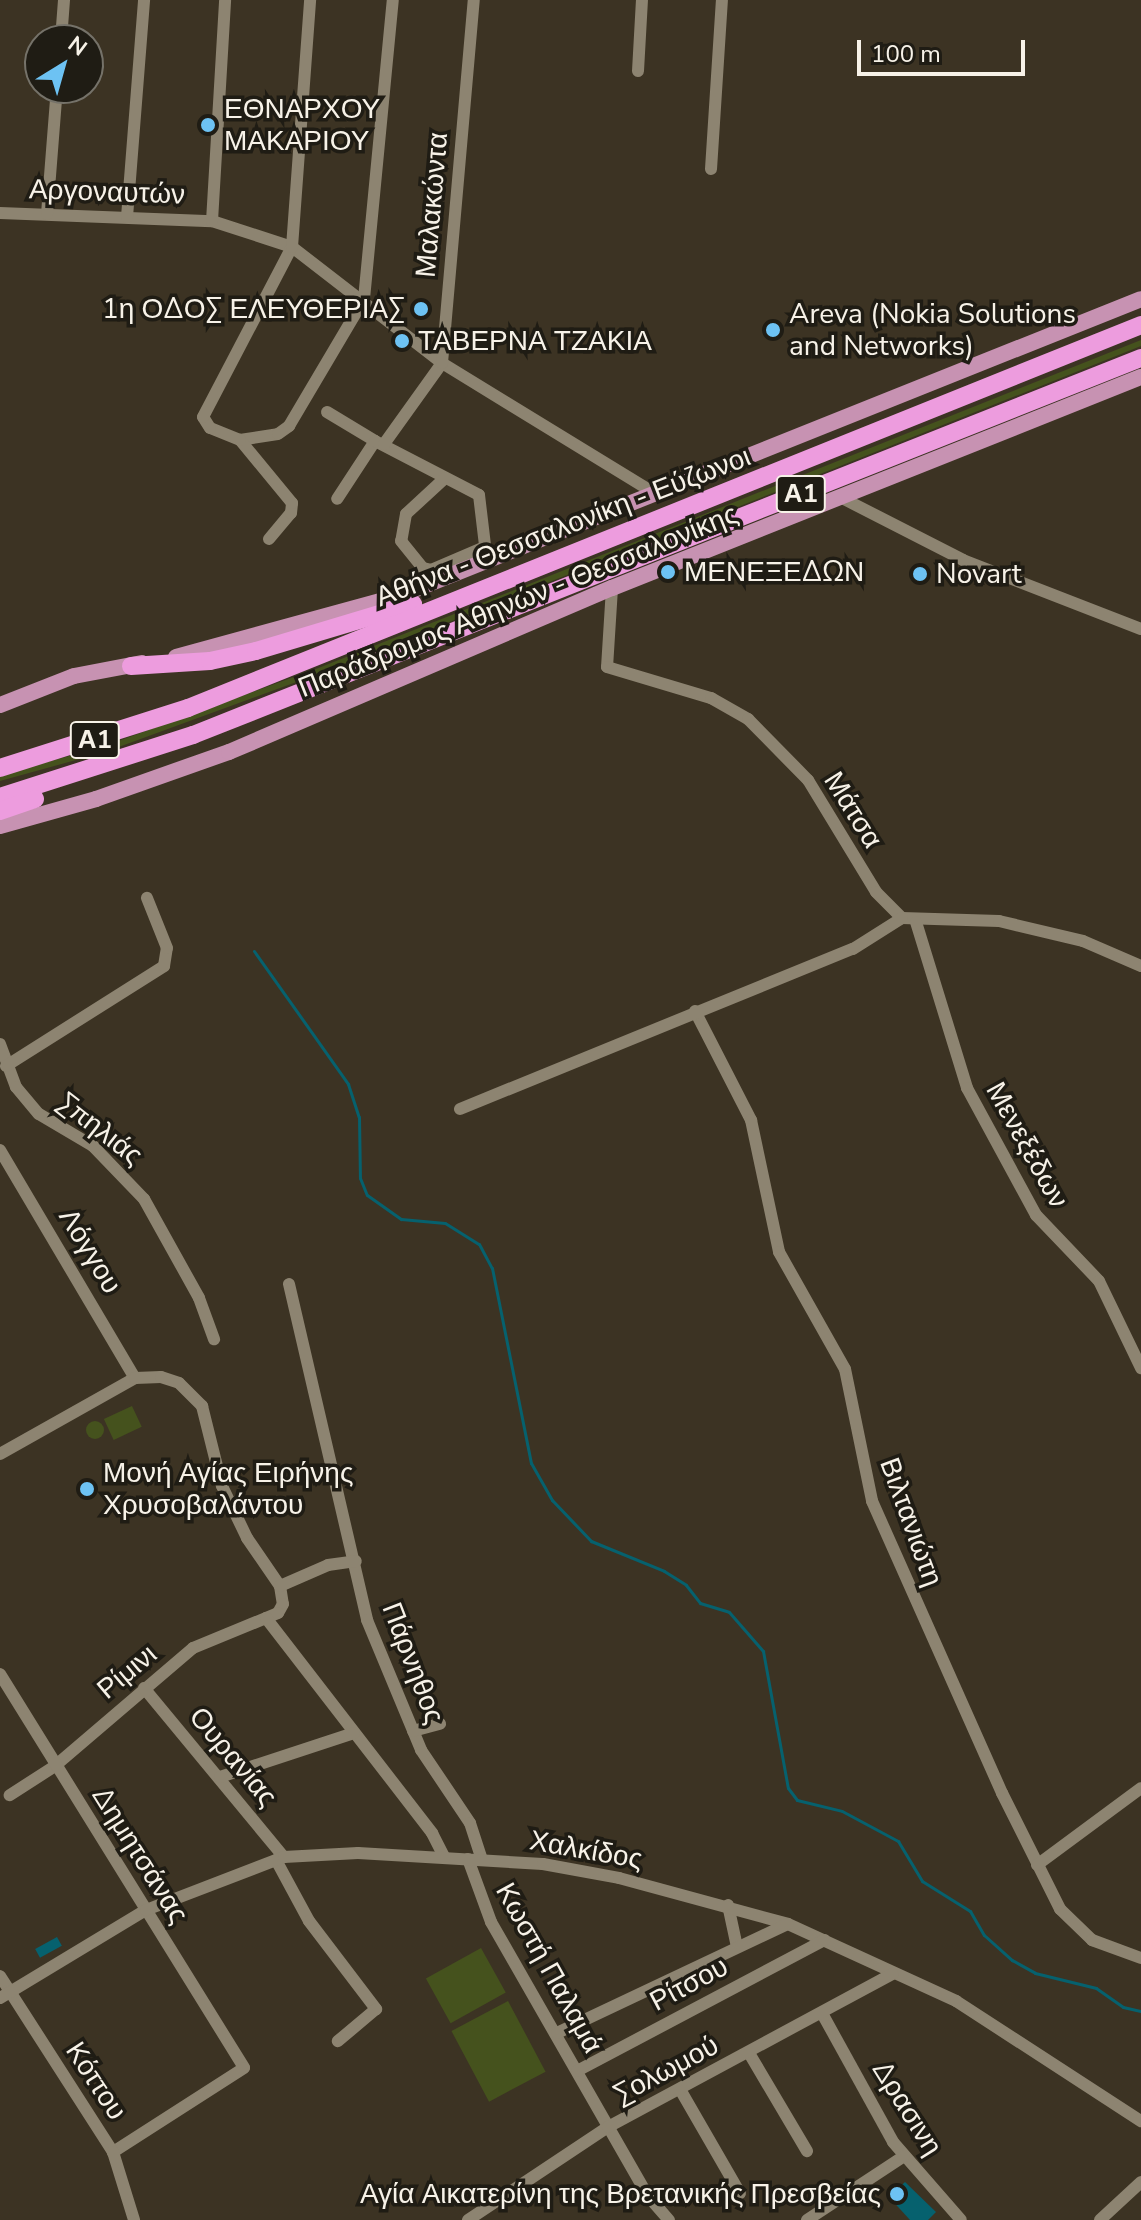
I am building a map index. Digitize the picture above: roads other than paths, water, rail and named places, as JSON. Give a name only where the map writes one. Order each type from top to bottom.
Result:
[{"type":"highway","name":"Αθήνα - Θεσσαλονίκη - Εύζωνοι","points":[[0,768],[188,708],[470,591],[1141,325]]},
{"type":"highway","name":"Αθήνα - Θεσσαλονίκη - Εύζωνοι","points":[[0,797],[135,754],[1141,358]]},
{"type":"highway","points":[[131,666],[210,661],[256,651],[470,591]]},
{"type":"highway","points":[[0,811],[88,779],[135,754]]},
{"type":"main road","name":"Παράδρομος Αθηνών - Θεσσαλονίκης","points":[[0,705],[74,676],[131,666],[313,623],[486,553],[657,495],[1141,299]]},
{"type":"main road","name":"Παράδρομος Αθηνών - Θεσσαλονίκης","points":[[0,826],[96,799],[229,752],[612,588],[1141,377]]},
{"type":"street","points":[[62,24],[64,0]]},
{"type":"street","points":[[127,217],[144,0]]},
{"type":"street","points":[[212,221],[225,0]]},
{"type":"street","points":[[269,539],[291,513],[292,503],[240,440],[204,423],[204,411],[292,247],[310,0]]},
{"type":"street","points":[[240,440],[278,434],[289,426],[364,299],[393,0]]},
{"type":"street","name":"Μαλακώντα","points":[[442,363],[474,0]]},
{"type":"street","points":[[638,71],[642,0]]},
{"type":"street","points":[[711,169],[722,0]]},
{"type":"street","points":[[47,214],[56,104]]},
{"type":"street","name":"Αργοναυτών","points":[[0,213],[212,221],[292,247],[364,299],[442,363],[657,495]]},
{"type":"street","points":[[337,499],[442,363]]},
{"type":"street","points":[[327,412],[479,495],[486,553],[431,570],[423,568],[401,541],[406,514],[445,478]]},
{"type":"street","points":[[842,498],[963,560],[1141,629]]},
{"type":"street","name":"Μάτσα","points":[[612,588],[607,667],[711,698],[748,719],[808,780],[876,892],[902,918]]},
{"type":"street","points":[[6,1066],[164,966],[167,948],[147,898]]},
{"type":"street","points":[[460,1109],[853,949],[902,918],[916,922],[974,917],[999,921],[1083,941],[1141,966]]},
{"type":"street","name":"Μενεξέδων","points":[[916,922],[967,1088],[1036,1215],[1099,1281],[1141,1368]]},
{"type":"street","name":"Βιλτανιώτη","points":[[695,1011],[751,1120],[779,1252],[845,1369],[872,1501],[1037,1865],[1060,1909],[1082,1932],[1108,1950],[1141,1958]]},
{"type":"street","name":"Σπηλιάς","points":[[0,1044],[6,1066],[39,1114],[93,1146],[144,1199],[199,1298],[214,1339]]},
{"type":"street","name":"Λόγγου","points":[[0,1150],[135,1378]]},
{"type":"street","name":"Πάρνηθος","points":[[289,1284],[356,1561],[367,1620],[413,1731],[430,1766],[470,1823],[482,1859]]},
{"type":"street","points":[[0,1454],[135,1378],[169,1379],[196,1397],[229,1501],[280,1586],[328,1565],[356,1561]]},
{"type":"street","name":"Ρίμινι","points":[[10,1795],[55,1766],[193,1648],[266,1618],[283,1604],[280,1586]]},
{"type":"street","points":[[266,1618],[432,1833],[444,1857]]},
{"type":"street","name":"Δημητσάνας","points":[[0,1674],[242,2062],[239,2075],[113,2152]]},
{"type":"street","name":"Ουρανίας","points":[[144,1688],[220,1777],[280,1859],[309,1921],[373,2002],[374,2013],[338,2041]]},
{"type":"street","points":[[413,1731],[440,1724]]},
{"type":"street","points":[[220,1777],[354,1733]]},
{"type":"street","points":[[1037,1865],[1141,1788]]},
{"type":"street","name":"Χαλκίδος","points":[[5,1995],[146,1910],[280,1859],[482,1859],[619,1878],[728,1905],[788,1924],[956,2001],[1141,2121]]},
{"type":"street","name":"Κωστή Παλαμά","points":[[468,1859],[491,1922],[648,2196],[669,2220]]},
{"type":"street","points":[[728,1905],[737,1947]]},
{"type":"street","points":[[557,2033],[788,1924]]},
{"type":"street","name":"Ρίτσου","points":[[577,2071],[824,1940]]},
{"type":"street","name":"Σολωμού","points":[[468,2220],[608,2127],[823,2015],[892,1974]]},
{"type":"street","name":"Κόττου","points":[[0,1976],[5,1995],[113,2152],[134,2220]]},
{"type":"street","name":"Δρασινη","points":[[823,2015],[904,2156],[961,2220]]},
{"type":"street","points":[[749,2053],[807,2151]]},
{"type":"street","points":[[681,2091],[740,2193]]},
{"type":"street","points":[[807,2220],[904,2156]]},
{"type":"street","points":[[1100,2220],[1141,2182]]},
{"type":"water","points":[[57,1937],[62,1946],[40,1958],[35,1949]]},
{"type":"water","points":[[905,2182],[936,2212],[928,2220],[910,2220],[889,2197]]},
{"type":"waterway","points":[[254,951],[348,1084],[359,1117],[360,1178],[367,1195],[401,1219],[445,1223],[479,1244],[492,1268],[531,1463],[552,1500],[591,1541],[664,1571],[686,1585],[700,1603],[729,1612],[763,1651],[788,1788],[797,1800],[842,1811],[898,1841],[922,1881],[970,1911],[984,1935],[1012,1960],[1035,1973],[1096,1988],[1123,2007],[1141,2011]]},
{"type":"place","name":"ΕΘΝΑΡΧΟΥ ΜΑΚΑΡΙΟΥ","points":[[208,125]]},
{"type":"place","name":"1η ΟΔΟΣ ΕΛΕΥΘΕΡΙΑΣ","points":[[421,309]]},
{"type":"place","name":"Areva (Nokia Solutions and Networks)","points":[[773,330]]},
{"type":"place","name":"ΤΑΒΕΡΝΑ ΤΖΑΚΙΑ","points":[[402,341]]},
{"type":"place","name":"ΜΕΝΕΞΕΔΩΝ","points":[[668,572]]},
{"type":"place","name":"Novart","points":[[920,574]]},
{"type":"place","name":"Μονή Αγίας Ειρήνης Χρυσοβαλάντου","points":[[87,1489]]},
{"type":"place","name":"Αγία Αικατερίνη της Βρετανικής Πρεσβείας","points":[[897,2194]]}]
